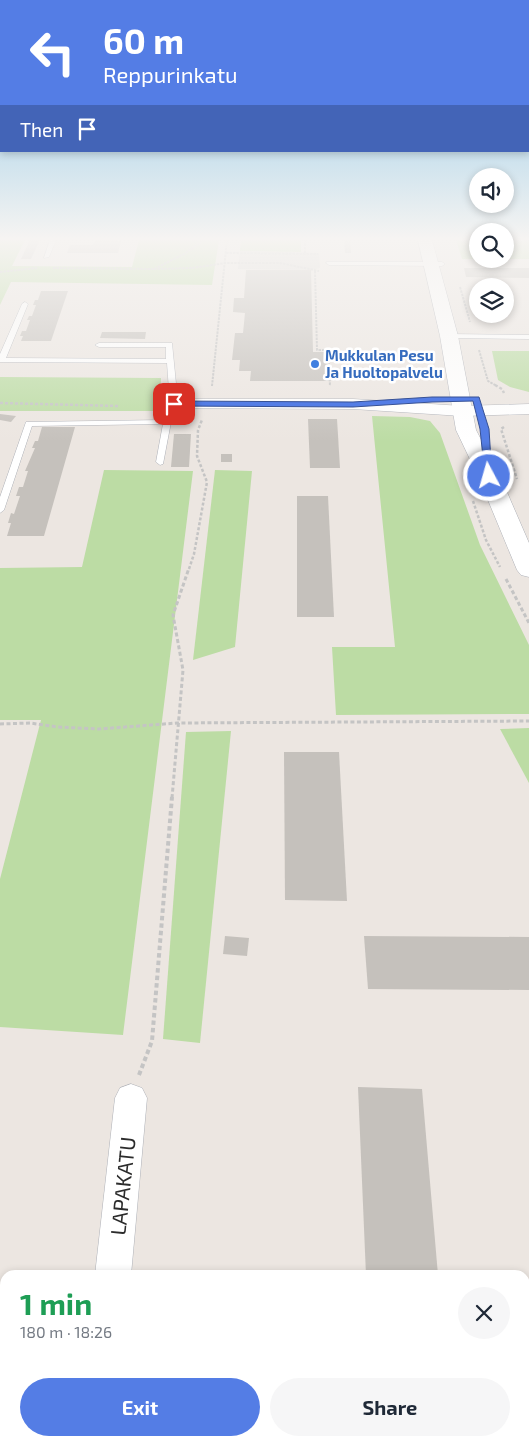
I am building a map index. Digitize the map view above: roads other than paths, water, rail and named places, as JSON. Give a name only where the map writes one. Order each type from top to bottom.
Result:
[{"type":"street","points":[[448,307],[455,336],[458,383],[469,405],[468,436],[489,476],[529,570]]},
{"type":"street","points":[[469,405],[529,402]]},
{"type":"street","points":[[174,404],[469,405],[529,409]]},
{"type":"street","name":"LAPAKATU","points":[[114,1270],[131,1098]]},
{"type":"lane","points":[[24,307],[1,360],[170,361]]},
{"type":"lane","points":[[455,336],[529,337]]},
{"type":"lane","points":[[99,345],[169,346],[174,404],[167,422],[160,462]]},
{"type":"lane","points":[[0,510],[30,424],[167,422]]},
{"type":"place","name":"Mukkulan Pesu Ja Huoltopalvelu","points":[[315,364]]}]
